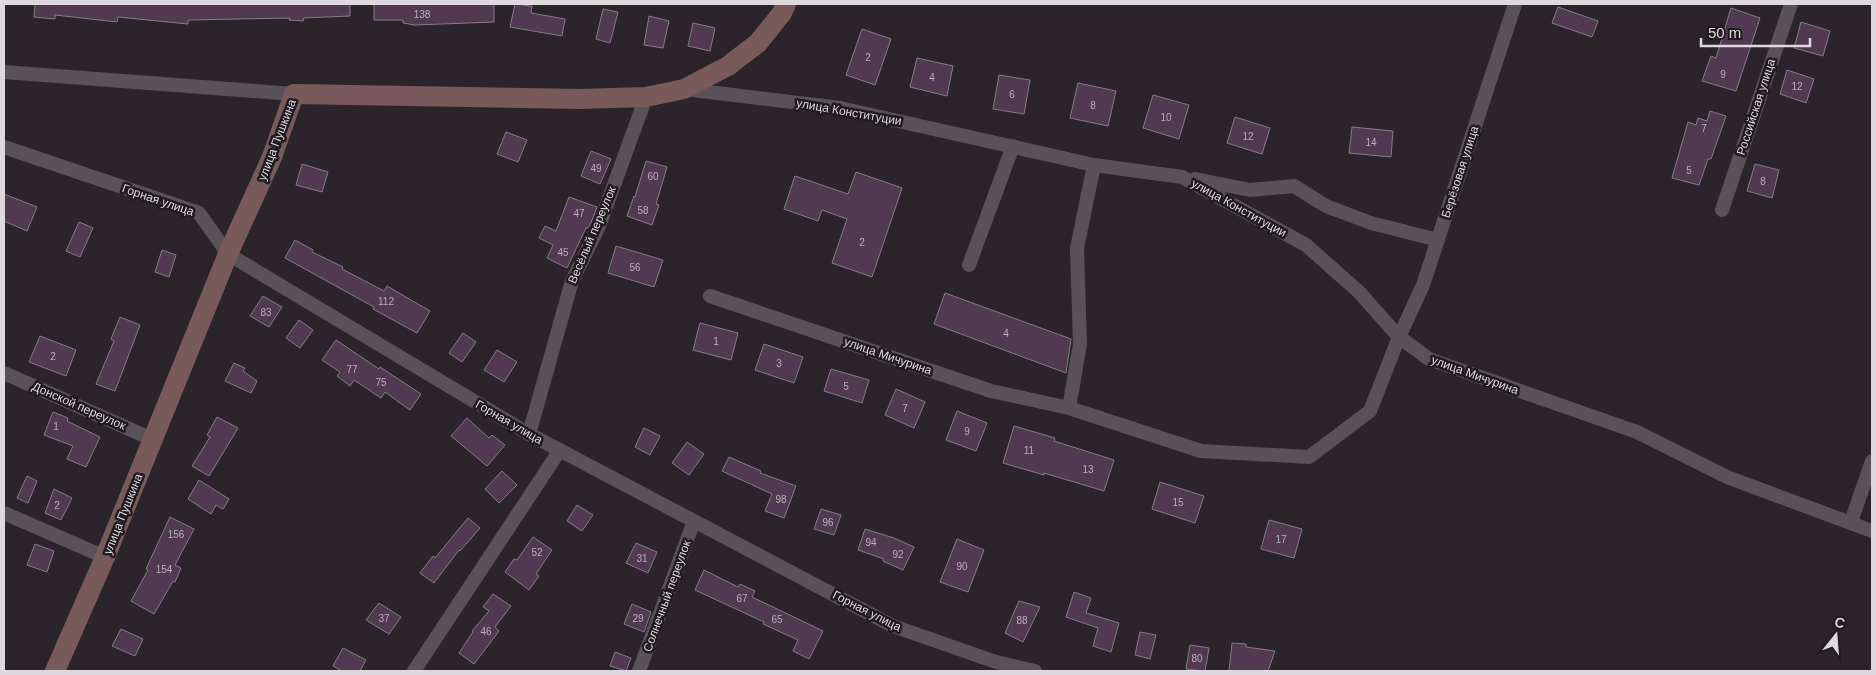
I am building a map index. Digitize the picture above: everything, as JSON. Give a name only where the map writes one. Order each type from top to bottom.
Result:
[{"type":"main road","name":"улица Пушкина","points":[[55,671],[154,440],[228,254],[272,157],[294,94],[579,99],[646,97],[684,89],[728,66],[758,43],[786,4]]},
{"type":"street","name":"Берёзовая улица","points":[[1399,337],[1423,285],[1515,4]]},
{"type":"street","name":"Российская улица","points":[[1722,210],[1791,4]]},
{"type":"street","points":[[4,72],[294,94]]},
{"type":"street","name":"улица Конституции","points":[[684,89],[840,108],[1094,165],[1182,177],[1306,245],[1359,292],[1399,337]]},
{"type":"street","name":"Весёлый переулок","points":[[529,434],[572,280],[599,226],[646,97]]},
{"type":"street","points":[[969,265],[1013,146]]},
{"type":"street","name":"Горная улица","points":[[4,147],[199,213],[228,254],[529,434],[893,626],[993,667],[1035,671]]},
{"type":"street","points":[[1069,408],[1080,344],[1077,248],[1094,165]]},
{"type":"street","points":[[1182,177],[1250,190],[1294,186],[1326,206],[1371,223],[1438,240]]},
{"type":"street","name":"улица Мичурина","points":[[710,296],[991,391],[1069,408],[1201,451],[1309,457],[1370,411],[1399,337],[1428,359],[1637,432],[1727,477],[1872,531]]},
{"type":"street","name":"Донской переулок","points":[[4,373],[154,440]]},
{"type":"street","points":[[414,671],[560,450]]},
{"type":"street","points":[[1851,522],[1872,462]]},
{"type":"street","points":[[4,513],[105,557]]},
{"type":"street","name":"Солнечный переулок","points":[[639,671],[694,521]]},
{"type":"building","points":[[35,4],[350,4],[350,16],[304,18],[303,21],[289,20],[290,18],[188,20],[188,24],[118,17],[117,22],[55,15],[55,19],[34,17]]},
{"type":"building","points":[[374,4],[494,4],[494,22],[415,25],[403,23],[403,20],[374,20]]},
{"type":"building","points":[[515,4],[532,6],[531,13],[565,19],[562,36],[510,27]]},
{"type":"building","points":[[1558,7],[1598,21],[1592,37],[1552,23]]},
{"type":"building","points":[[1731,8],[1760,18],[1736,91],[1702,81],[1711,56],[1716,58]]},
{"type":"building","points":[[603,9],[618,12],[610,43],[596,39]]},
{"type":"building","points":[[649,16],[669,21],[663,48],[644,45]]},
{"type":"building","points":[[1801,22],[1830,31],[1823,56],[1794,48]]},
{"type":"building","points":[[693,23],[715,28],[710,51],[688,46]]},
{"type":"building","points":[[862,29],[891,39],[875,85],[846,75]]},
{"type":"building","points":[[917,58],[953,66],[947,96],[910,87]]},
{"type":"building","points":[[1787,70],[1814,79],[1806,103],[1780,94]]},
{"type":"building","points":[[999,75],[1030,80],[1024,114],[993,109]]},
{"type":"building","points":[[1078,83],[1116,91],[1108,126],[1070,118]]},
{"type":"building","points":[[1153,95],[1189,105],[1179,139],[1143,128]]},
{"type":"building","points":[[1710,111],[1726,116],[1711,159],[1708,159],[1699,185],[1672,178],[1688,122],[1696,125],[1698,118],[1707,121]]},
{"type":"building","points":[[1235,117],[1270,128],[1262,154],[1227,143]]},
{"type":"building","points":[[1352,127],[1393,131],[1391,157],[1349,153]]},
{"type":"building","points":[[506,132],[527,140],[518,162],[497,154]]},
{"type":"building","points":[[591,151],[611,159],[600,184],[581,176]]},
{"type":"building","points":[[646,161],[667,167],[656,204],[659,205],[652,225],[627,216]]},
{"type":"building","points":[[302,164],[328,172],[322,192],[296,185]]},
{"type":"building","points":[[1755,164],[1779,170],[1772,198],[1747,191]]},
{"type":"building","points":[[856,172],[902,188],[872,277],[832,263],[847,219],[822,210],[818,221],[784,209],[795,176],[848,194]]},
{"type":"building","points":[[4,194],[37,207],[27,231],[4,221]]},
{"type":"building","points":[[569,197],[597,207],[591,223],[586,228],[567,268],[547,258],[553,245],[539,238],[545,226],[556,231]]},
{"type":"building","points":[[79,222],[93,228],[80,257],[66,251]]},
{"type":"building","points":[[295,240],[313,250],[312,252],[343,267],[342,269],[384,291],[387,286],[430,311],[417,333],[285,258]]},
{"type":"building","points":[[616,246],[663,260],[654,287],[608,273]]},
{"type":"building","points":[[162,250],[176,255],[169,277],[155,272]]},
{"type":"building","points":[[945,293],[1071,339],[1066,373],[934,324]]},
{"type":"building","points":[[263,296],[282,307],[269,327],[250,316]]},
{"type":"building","points":[[120,317],[140,325],[115,391],[96,384],[114,341],[111,339]]},
{"type":"building","points":[[299,320],[313,330],[300,348],[286,338]]},
{"type":"building","points":[[700,323],[738,333],[731,360],[693,350]]},
{"type":"building","points":[[463,333],[476,342],[462,362],[449,353]]},
{"type":"building","points":[[40,336],[76,350],[66,376],[29,362]]},
{"type":"building","points":[[336,340],[421,394],[410,410],[385,392],[381,398],[354,380],[350,386],[337,376],[340,372],[322,360]]},
{"type":"building","points":[[764,344],[803,357],[794,383],[755,370]]},
{"type":"building","points":[[497,350],[517,362],[504,382],[484,370]]},
{"type":"building","points":[[234,363],[245,368],[243,371],[257,381],[251,393],[225,381]]},
{"type":"building","points":[[831,369],[869,380],[862,403],[824,391]]},
{"type":"building","points":[[896,389],[925,402],[914,428],[885,415]]},
{"type":"building","points":[[957,411],[987,423],[976,451],[946,440]]},
{"type":"building","points":[[53,412],[68,418],[67,421],[100,437],[86,467],[67,459],[73,446],[44,435]]},
{"type":"building","points":[[217,417],[238,428],[209,476],[192,466],[210,437],[207,435]]},
{"type":"building","points":[[467,418],[489,438],[492,435],[505,445],[487,466],[451,436]]},
{"type":"building","points":[[1014,426],[1055,438],[1054,441],[1114,460],[1104,491],[1003,463]]},
{"type":"building","points":[[644,428],[660,436],[650,455],[635,447]]},
{"type":"building","points":[[687,442],[704,454],[689,475],[672,463]]},
{"type":"building","points":[[729,457],[761,471],[760,473],[796,486],[784,518],[765,511],[772,494],[722,471]]},
{"type":"building","points":[[502,471],[517,485],[499,503],[485,489]]},
{"type":"building","points":[[27,476],[37,481],[28,503],[17,498]]},
{"type":"building","points":[[199,480],[229,499],[223,509],[216,505],[211,514],[188,499]]},
{"type":"building","points":[[1160,482],[1204,496],[1195,523],[1152,509]]},
{"type":"building","points":[[54,489],[72,498],[61,520],[45,513]]},
{"type":"building","points":[[577,505],[593,515],[582,531],[567,521]]},
{"type":"building","points":[[821,509],[841,515],[834,535],[814,529]]},
{"type":"building","points":[[170,517],[194,529],[175,565],[181,568],[175,582],[173,581],[154,614],[131,601],[148,570],[146,569]]},
{"type":"building","points":[[468,518],[480,528],[459,550],[434,583],[420,573]]},
{"type":"building","points":[[1269,520],[1302,529],[1294,558],[1261,549]]},
{"type":"building","points":[[865,529],[894,538],[914,547],[903,570],[883,561],[884,559],[858,550]]},
{"type":"building","points":[[533,537],[552,550],[536,574],[539,576],[529,590],[505,572],[514,559],[517,560]]},
{"type":"building","points":[[957,539],[984,550],[968,592],[940,582]]},
{"type":"building","points":[[636,543],[657,552],[648,573],[626,563]]},
{"type":"building","points":[[35,544],[54,551],[47,572],[27,565]]},
{"type":"building","points":[[704,570],[738,587],[740,584],[755,591],[752,597],[823,631],[809,659],[793,651],[798,640],[695,590]]},
{"type":"building","points":[[1074,592],[1091,598],[1086,613],[1119,623],[1111,652],[1093,646],[1098,628],[1066,617]]},
{"type":"building","points":[[493,594],[511,606],[495,627],[499,631],[474,664],[459,653],[472,631],[489,611],[483,607]]},
{"type":"building","points":[[1019,601],[1040,607],[1023,642],[1005,633]]},
{"type":"building","points":[[379,603],[401,617],[389,634],[366,620]]},
{"type":"building","points":[[632,604],[651,612],[644,632],[624,624]]},
{"type":"building","points":[[121,629],[143,639],[135,656],[112,646]]},
{"type":"building","points":[[1140,632],[1156,635],[1150,659],[1135,655]]},
{"type":"building","points":[[1232,643],[1246,644],[1246,647],[1275,651],[1268,671],[1229,671]]},
{"type":"building","points":[[1190,645],[1209,648],[1205,671],[1186,669]]},
{"type":"building","points":[[343,648],[366,660],[360,671],[342,671],[333,666]]},
{"type":"building","points":[[615,652],[631,658],[626,671],[610,666]]}]
